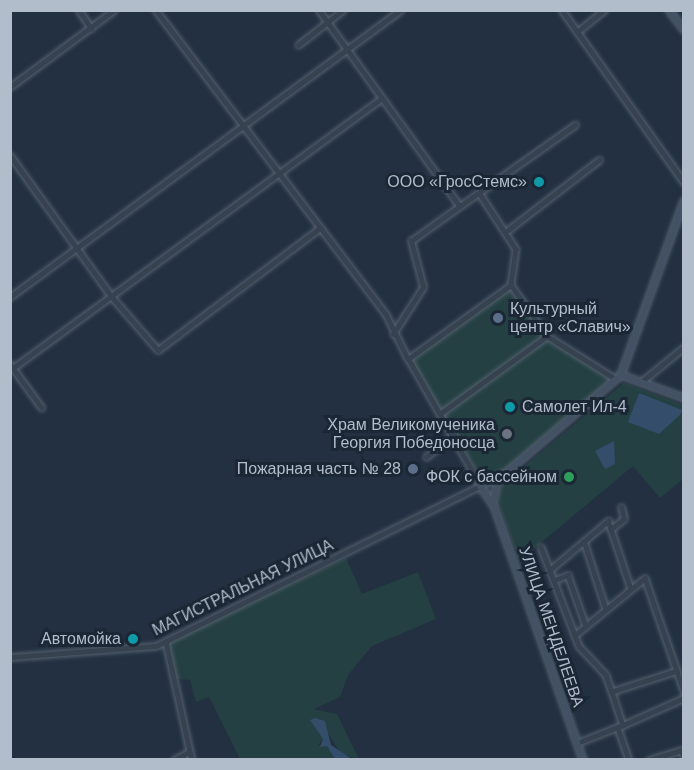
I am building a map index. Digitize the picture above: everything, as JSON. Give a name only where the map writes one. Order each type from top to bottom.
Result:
[{"type":"main road","points":[[669,10],[684,30]]},
{"type":"main road","points":[[493,504],[493,489],[499,477],[617,376],[684,201]]},
{"type":"main road","points":[[617,376],[684,398]]},
{"type":"main road","points":[[493,504],[480,485],[487,480],[499,477]]},
{"type":"main road","points":[[487,480],[493,489]]},
{"type":"main road","points":[[484,494],[493,489]]},
{"type":"main road","name":"УЛИЦА МЕНДЕЛЕЕВА","points":[[493,504],[583,759]]},
{"type":"street","points":[[79,10],[91,28]]},
{"type":"street","points":[[10,87],[114,10]]},
{"type":"street","points":[[156,10],[386,314],[393,334],[477,472],[480,485]]},
{"type":"street","points":[[319,10],[460,206]]},
{"type":"street","points":[[298,45],[343,10]]},
{"type":"street","points":[[10,297],[400,10]]},
{"type":"street","points":[[561,10],[684,182]]},
{"type":"street","points":[[577,32],[604,10]]},
{"type":"street","points":[[42,408],[12,366],[112,297],[382,98]]},
{"type":"street","points":[[393,334],[423,286],[411,241],[575,125]]},
{"type":"street","points":[[10,155],[112,297],[158,350],[320,228]]},
{"type":"street","points":[[507,230],[598,160]]},
{"type":"street","points":[[480,194],[507,230],[516,249],[511,285],[547,336],[617,376]]},
{"type":"street","points":[[408,359],[511,285]]},
{"type":"street","points":[[441,413],[547,336]]},
{"type":"street","points":[[640,382],[684,347]]},
{"type":"street","points":[[426,456],[453,432]]},
{"type":"street","points":[[477,472],[487,480]]},
{"type":"street","name":"МАГИСТРАЛЬНАЯ УЛИЦА","points":[[10,657],[166,642],[472,492],[480,485]]},
{"type":"street","points":[[472,492],[484,494]]},
{"type":"street","points":[[611,529],[625,518],[621,507]]},
{"type":"street","points":[[551,569],[608,521],[631,589]]},
{"type":"street","points":[[584,541],[606,609]]},
{"type":"street","points":[[542,547],[575,635],[577,648],[606,675],[629,759]]},
{"type":"street","points":[[555,580],[568,575],[586,626]]},
{"type":"street","points":[[575,635],[645,578],[684,690]]},
{"type":"street","points":[[166,642],[192,759]]},
{"type":"street","points":[[612,692],[677,671]]},
{"type":"street","points":[[578,743],[684,699]]},
{"type":"street","points":[[649,759],[681,750],[684,756]]},
{"type":"street","points":[[174,759],[189,752]]},
{"type":"green space","points":[[511,285],[547,336],[614,378],[500,476],[488,479],[478,472],[408,359]]},
{"type":"green space","points":[[624,383],[683,405],[683,479],[660,498],[633,466],[519,561],[498,501],[500,487]]},
{"type":"green space","points":[[346,558],[362,594],[418,572],[436,619],[372,646],[348,675],[340,697],[314,709],[337,714],[359,759],[341,754],[323,725],[311,721],[323,739],[318,745],[327,746],[335,759],[240,759],[209,697],[196,702],[190,680],[177,679],[167,642]]},
{"type":"water","points":[[639,393],[682,410],[680,415],[659,434],[628,422]]},
{"type":"water","points":[[614,441],[615,464],[605,469],[595,451]]},
{"type":"water","points":[[315,718],[325,721],[331,745],[352,759],[335,759],[327,746],[320,747],[323,739],[310,720]]},
{"type":"place","name":"ООО «ГросСтемс»","points":[[539,182]]},
{"type":"place","name":"Культурный центр «Славич»","points":[[498,318]]},
{"type":"place","name":"Самолет Ил-4","points":[[510,407]]},
{"type":"place","name":"Храм Великомученика Георгия Победоносца","points":[[507,434]]},
{"type":"place","name":"Пожарная часть № 28","points":[[413,469]]},
{"type":"place","name":"ФОК с бассейном","points":[[569,477]]},
{"type":"place","name":"Автомойка","points":[[133,639]]}]
